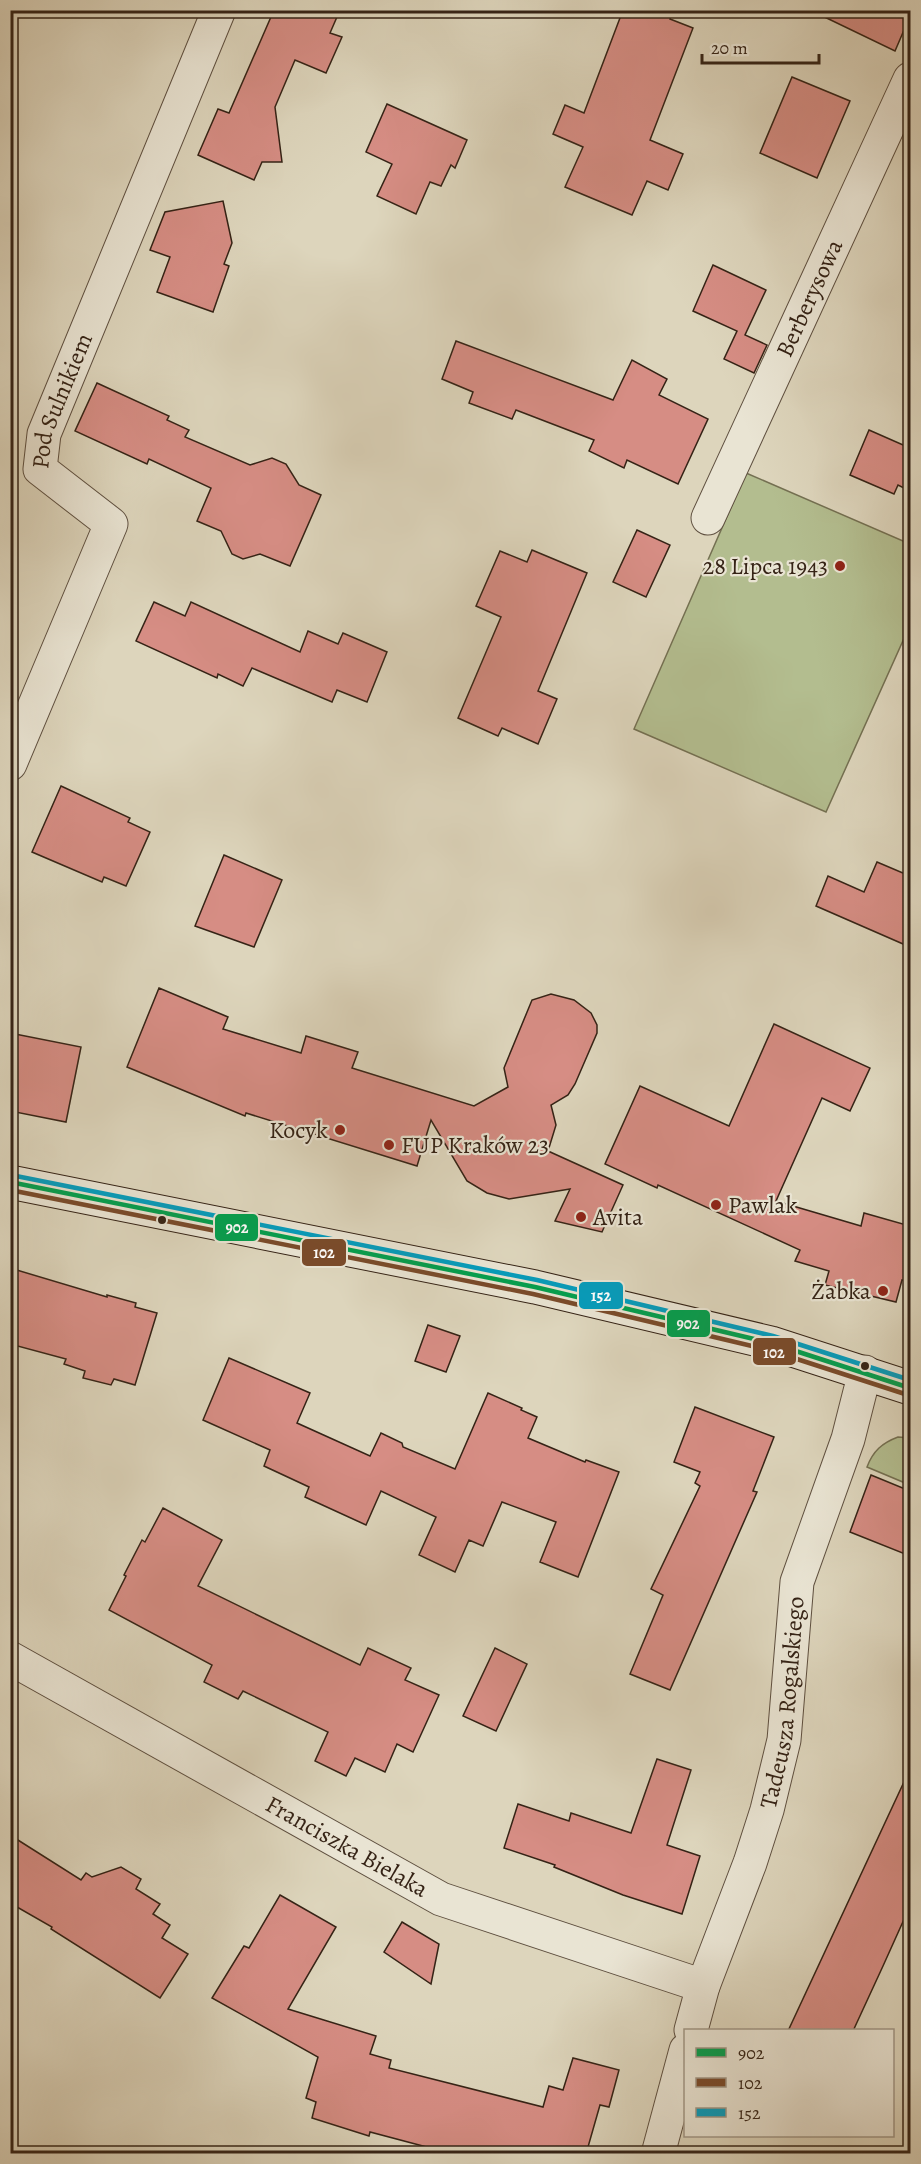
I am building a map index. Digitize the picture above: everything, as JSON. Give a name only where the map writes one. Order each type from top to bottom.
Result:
[{"type":"street","name":"Pod Sulnikiem","points":[[10,764],[111,524],[40,469],[44,434],[219,10]]},
{"type":"street","name":"Berberysowa","points":[[708,518],[910,79]]},
{"type":"street","points":[[10,1182],[535,1287],[771,1343],[910,1388]]},
{"type":"street","name":"Tadeusza Rogalskiego","points":[[692,2029],[703,1986],[750,1863],[767,1809],[784,1740],[797,1582],[848,1439],[865,1372]]},
{"type":"street","name":"Franciszka Bielaka","points":[[10,1658],[441,1899],[703,1986]]},
{"type":"street","points":[[658,2154],[684,2057]]},
{"type":"green space","points":[[746,473],[910,544],[910,625],[826,812],[634,729]]},
{"type":"green space","points":[[898,1437],[910,1438],[910,1485],[867,1467],[879,1448]]},
{"type":"building","points":[[274,10],[340,10],[330,33],[342,37],[326,73],[295,60],[275,107],[282,162],[262,162],[254,180],[198,155],[218,109],[229,113]]},
{"type":"building","points":[[623,10],[673,10],[670,19],[693,28],[650,140],[683,154],[668,190],[647,181],[632,215],[565,187],[583,147],[553,134],[565,105],[584,113]]},
{"type":"building","points":[[810,10],[910,10],[910,16],[895,51]]},
{"type":"building","points":[[792,77],[850,101],[817,178],[760,153]]},
{"type":"building","points":[[387,104],[467,140],[455,168],[451,165],[441,186],[430,182],[416,214],[377,196],[392,164],[366,152]]},
{"type":"building","points":[[223,201],[232,243],[224,264],[229,266],[213,312],[157,292],[170,257],[150,250],[165,212]]},
{"type":"building","points":[[713,265],[766,290],[745,335],[767,345],[754,373],[724,359],[737,331],[693,311]]},
{"type":"building","points":[[456,341],[613,400],[632,360],[667,379],[659,395],[708,419],[678,484],[627,460],[624,468],[589,451],[594,440],[516,410],[512,419],[469,403],[473,392],[442,379]]},
{"type":"building","points":[[97,383],[169,416],[167,420],[189,430],[185,437],[250,465],[272,458],[286,464],[299,485],[321,495],[290,566],[260,554],[243,559],[232,554],[221,531],[197,521],[211,488],[149,459],[147,464],[75,431]]},
{"type":"building","points":[[869,430],[910,448],[910,491],[898,485],[894,494],[850,475]]},
{"type":"building","points":[[637,530],[670,545],[646,597],[613,582]]},
{"type":"building","points":[[532,550],[587,573],[538,691],[557,699],[538,744],[502,728],[498,736],[458,718],[501,617],[476,606],[500,551],[527,562]]},
{"type":"building","points":[[154,602],[185,616],[191,602],[300,652],[308,631],[338,644],[343,633],[387,652],[367,702],[337,690],[332,702],[252,668],[243,686],[218,674],[217,678],[136,641]]},
{"type":"building","points":[[61,786],[130,818],[128,822],[150,832],[126,886],[104,877],[102,882],[32,852]]},
{"type":"building","points":[[224,855],[282,880],[254,947],[195,926]]},
{"type":"building","points":[[877,862],[910,876],[910,947],[816,906],[828,876],[864,892]]},
{"type":"building","points":[[159,988],[228,1017],[223,1029],[301,1053],[306,1036],[358,1052],[352,1068],[474,1106],[508,1087],[504,1068],[532,1000],[551,994],[574,1000],[591,1013],[597,1025],[597,1033],[568,1095],[551,1105],[556,1125],[548,1151],[623,1185],[602,1232],[555,1221],[570,1189],[509,1199],[487,1193],[467,1181],[431,1120],[417,1166],[246,1113],[245,1116],[127,1067]]},
{"type":"building","points":[[774,1024],[870,1068],[850,1111],[822,1098],[776,1201],[861,1226],[864,1213],[910,1226],[910,1282],[902,1280],[896,1302],[825,1285],[829,1271],[795,1261],[800,1250],[658,1185],[657,1188],[605,1164],[640,1086],[729,1126]]},
{"type":"building","points":[[10,1033],[81,1047],[66,1122],[10,1111]]},
{"type":"building","points":[[10,1268],[107,1297],[107,1295],[136,1303],[135,1307],[157,1313],[135,1385],[114,1379],[111,1385],[83,1378],[85,1371],[64,1364],[66,1359],[10,1344]]},
{"type":"building","points":[[428,1325],[460,1336],[446,1372],[415,1361]]},
{"type":"building","points":[[229,1358],[310,1393],[297,1423],[370,1456],[381,1433],[402,1443],[403,1447],[455,1469],[488,1393],[537,1417],[528,1438],[585,1462],[586,1460],[619,1472],[578,1577],[540,1562],[556,1522],[502,1502],[483,1546],[469,1540],[455,1572],[419,1555],[436,1517],[381,1491],[366,1525],[305,1497],[309,1487],[264,1466],[270,1450],[203,1420]]},
{"type":"building","points":[[695,1407],[774,1437],[753,1491],[757,1492],[670,1690],[630,1674],[663,1595],[651,1589],[700,1486],[695,1483],[700,1472],[674,1462]]},
{"type":"building","points":[[871,1475],[910,1491],[910,1556],[850,1532]]},
{"type":"building","points":[[163,1508],[222,1540],[198,1586],[360,1665],[368,1648],[411,1668],[405,1680],[439,1695],[413,1752],[397,1744],[385,1772],[355,1758],[346,1776],[315,1761],[328,1732],[243,1691],[238,1699],[204,1682],[212,1665],[109,1610],[142,1540],[145,1542]]},
{"type":"building","points":[[495,1648],[527,1664],[496,1731],[463,1716]]},
{"type":"building","points":[[657,1759],[691,1770],[667,1845],[700,1856],[682,1914],[623,1895],[554,1867],[555,1865],[504,1848],[518,1804],[569,1821],[571,1813],[631,1833]]},
{"type":"building","points":[[910,1769],[910,1906],[854,2029],[789,2029]]},
{"type":"building","points":[[10,1835],[81,1880],[86,1873],[92,1877],[121,1867],[141,1879],[136,1889],[160,1904],[153,1914],[170,1925],[162,1938],[188,1954],[160,1998],[51,1929],[52,1927],[10,1903]]},
{"type":"building","points":[[280,1895],[336,1927],[288,2009],[376,2036],[370,2054],[391,2060],[389,2068],[543,2107],[549,2086],[563,2090],[573,2058],[619,2070],[609,2107],[600,2105],[586,2154],[453,2154],[370,2132],[369,2136],[312,2118],[316,2102],[306,2098],[318,2057],[212,1998],[244,1946],[249,1948]]},
{"type":"building","points":[[402,1922],[439,1944],[431,1984],[384,1952]]},
{"type":"transit line","name":"152","points":[[11,1175],[537,1280],[773,1336],[910,1380]]},
{"type":"transit line","name":"902","points":[[10,1182],[535,1287],[771,1343],[910,1388]]},
{"type":"transit line","name":"102","points":[[10,1190],[533,1294],[769,1350],[908,1395]]},
{"type":"place","name":"28 Lipca 1943","points":[[840,566]]},
{"type":"place","name":"Kocyk","points":[[340,1130]]},
{"type":"place","name":"FUP Kraków 23","points":[[389,1145]]},
{"type":"place","name":"Pawlak","points":[[716,1205]]},
{"type":"place","name":"Avita","points":[[581,1217]]},
{"type":"place","name":"Żabka","points":[[883,1291]]}]
